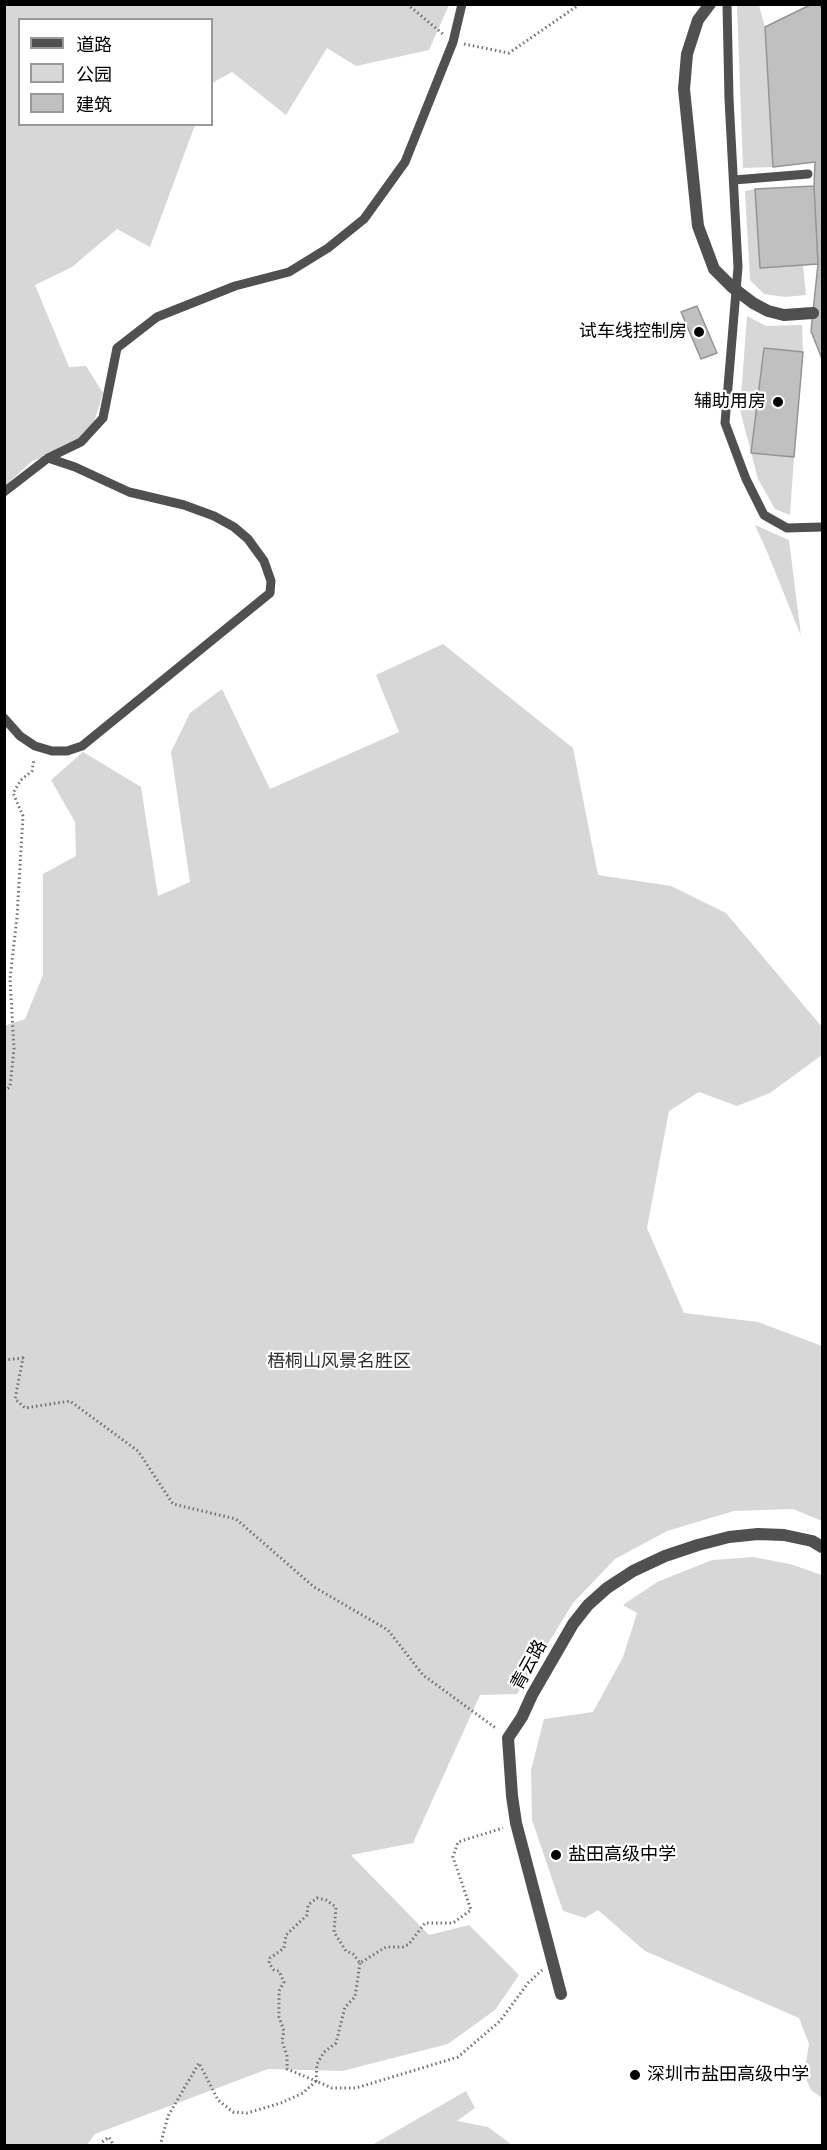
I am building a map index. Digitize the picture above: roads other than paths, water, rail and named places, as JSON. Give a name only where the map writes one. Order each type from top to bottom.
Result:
[{"type":"street","points":[[710,4],[698,20],[687,54],[684,89],[698,226],[714,269],[732,287],[768,311],[784,315],[813,313]]},
{"type":"street","name":"青云路","points":[[561,1994],[516,1823],[508,1738],[573,1624],[588,1605],[607,1588],[633,1572],[676,1552],[698,1545],[729,1537],[758,1534],[784,1535],[812,1541],[822,1547]]},
{"type":"lane","points":[[4,492],[48,458],[81,442],[103,418],[117,348],[157,316],[235,286],[289,272],[328,248],[364,219],[405,162],[453,42],[462,4]]},
{"type":"lane","points":[[727,4],[729,99],[738,267],[725,423],[746,479],[764,515],[788,528],[822,527]]},
{"type":"lane","points":[[734,180],[808,174]]},
{"type":"lane","points":[[4,718],[20,736],[34,746],[52,751],[67,751],[82,746],[270,593],[272,581],[264,561],[248,539],[224,521],[184,505],[129,492],[75,467],[48,458]]},
{"type":"place","name":"试车线控制房","points":[[699,332]]},
{"type":"place","name":"辅助用房","points":[[778,402]]},
{"type":"place","name":"盐田高级中学","points":[[556,1855]]},
{"type":"place","name":"深圳市盐田高级中学","points":[[635,2075]]},
{"type":"park label","name":"梧桐山风景名胜区","points":[[339,1362]]}]
